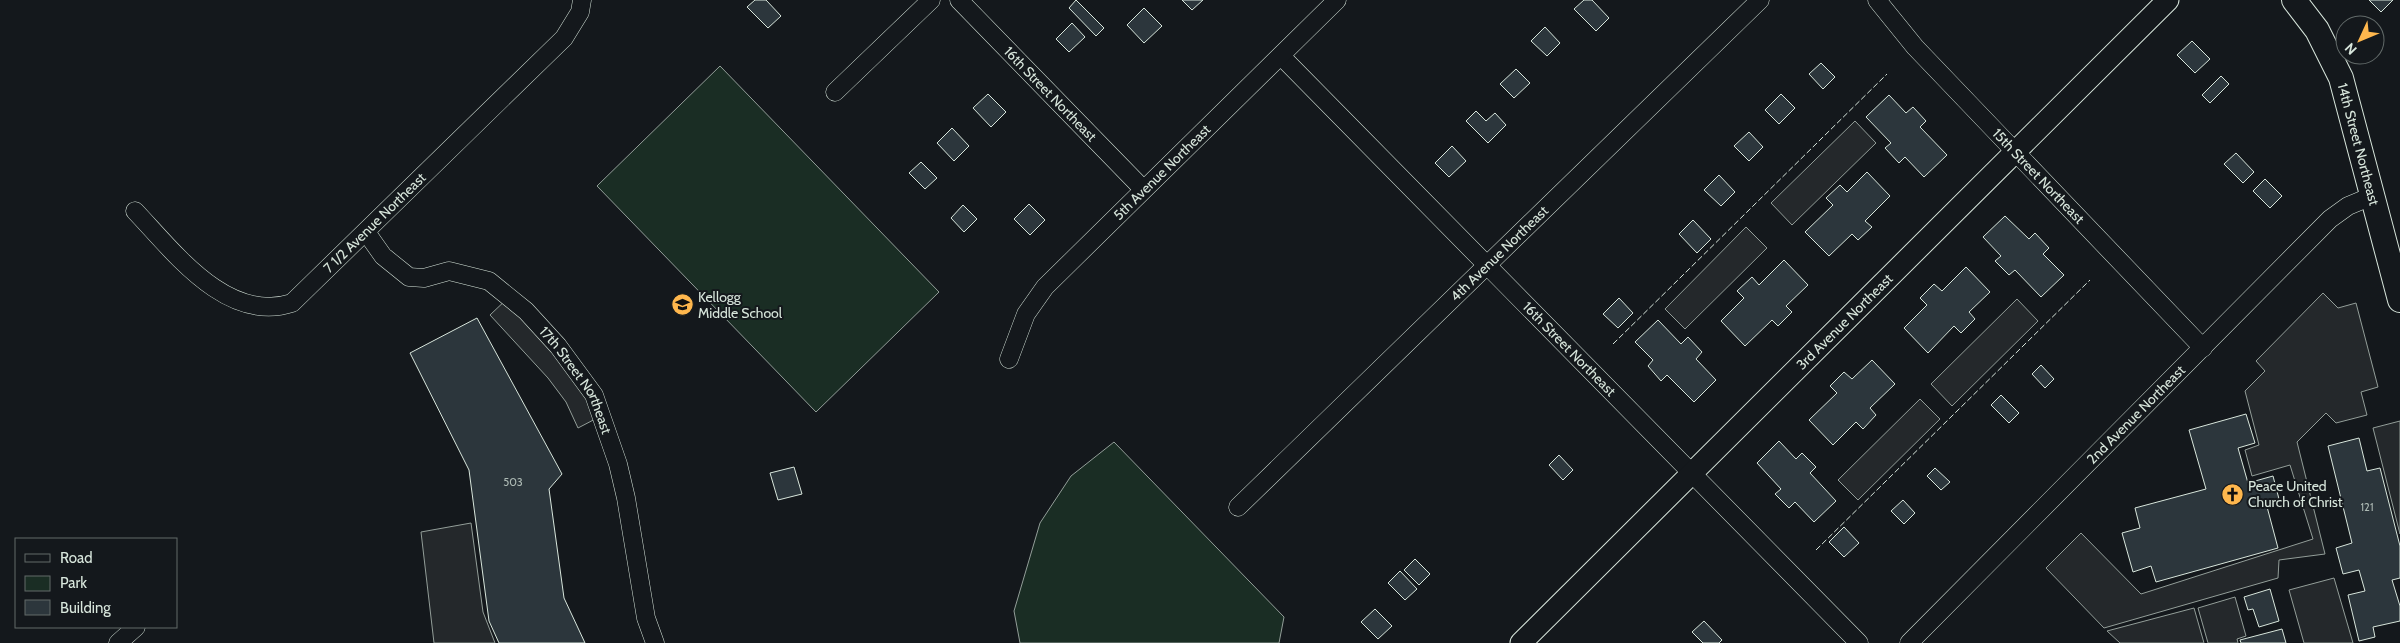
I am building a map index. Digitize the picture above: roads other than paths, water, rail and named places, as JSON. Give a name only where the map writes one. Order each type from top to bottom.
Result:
[{"type":"main road","name":"14th Street Northeast","points":[[2294,0],[2318,30],[2341,78],[2400,300]]},
{"type":"street","name":"7 1/2 Avenue Northeast","points":[[135,211],[201,278],[239,302],[259,307],[277,308],[292,303],[564,38],[580,12],[582,0]]},
{"type":"street","points":[[835,92],[931,0]]},
{"type":"street","name":"16th Street Northeast","points":[[959,0],[1143,189]]},
{"type":"street","name":"5th Avenue Northeast","points":[[1009,359],[1026,314],[1045,287],[1337,0]]},
{"type":"street","name":"4th Avenue Northeast","points":[[1238,507],[1760,0]]},
{"type":"street","name":"15th Street Northeast","points":[[1877,0],[1915,47],[2203,348]]},
{"type":"street","name":"3rd Avenue Northeast","points":[[1521,643],[2168,0]]},
{"type":"street","name":"16th Street Northeast","points":[[1281,56],[1691,475],[1859,643]]},
{"type":"street","name":"2nd Avenue Northeast","points":[[1908,643],[2330,220],[2348,206],[2372,196]]},
{"type":"street","name":"17th Street Northeast","points":[[366,232],[383,256],[409,277],[424,278],[449,272],[489,281],[533,318],[558,346],[594,395],[618,464],[626,498],[646,618],[655,643]]},
{"type":"street","points":[[118,643],[135,628]]},
{"type":"place","name":"Kellogg Middle School","points":[[682,305]]},
{"type":"place","name":"Peace United Church of Christ","points":[[2232,494]]}]
